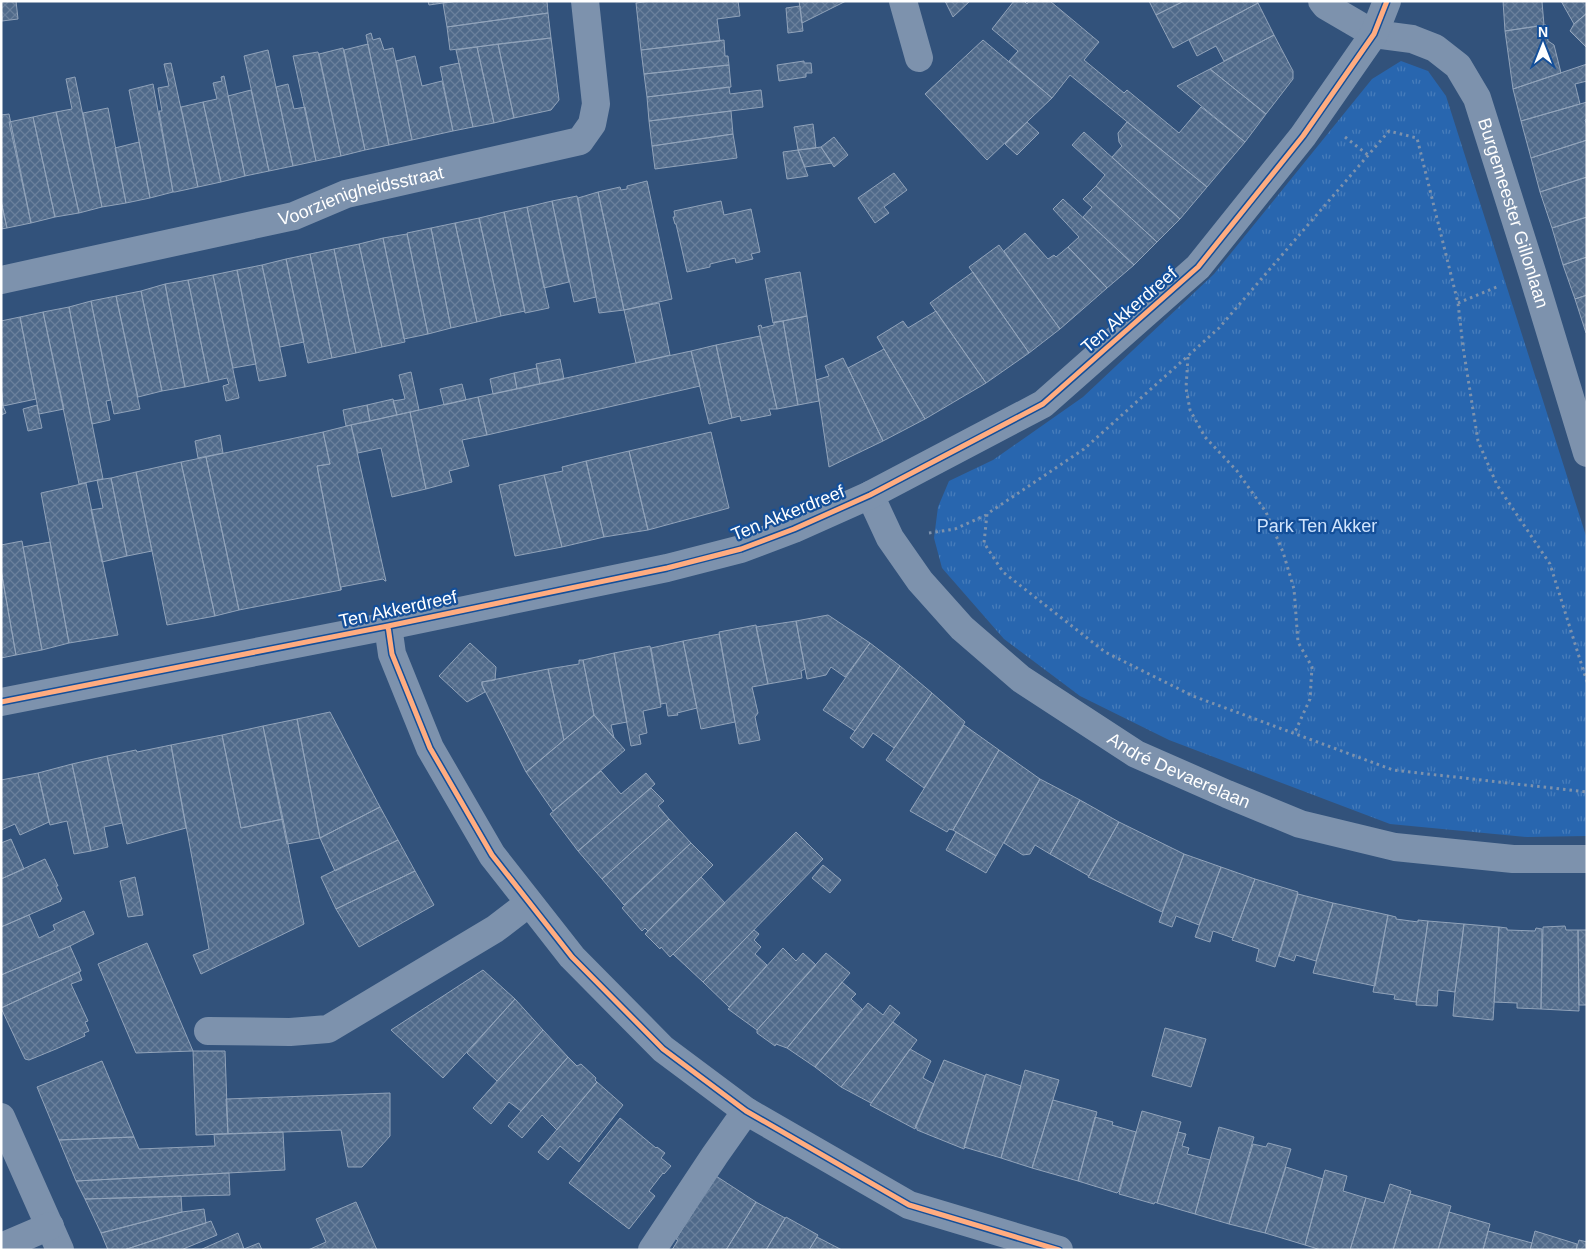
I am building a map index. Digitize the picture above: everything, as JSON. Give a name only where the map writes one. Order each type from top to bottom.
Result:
[{"type":"street","name":"Voorzienigheidsstraat","points":[[1,280],[294,216],[346,194],[580,141],[592,124],[596,104],[585,1]]},
{"type":"street","points":[[903,1],[919,58]]},
{"type":"street","points":[[1322,1],[1326,6],[1374,34]]},
{"type":"street","name":"Ten Akkerdreef","points":[[1,702],[388,626],[667,568],[741,548],[794,530],[870,495],[1043,404],[1198,267],[1303,136],[1374,34],[1387,1]]},
{"type":"street","name":"Burgemeester Gillonlaan","points":[[1374,34],[1412,39],[1435,48],[1458,66],[1477,98],[1587,453]]},
{"type":"street","name":"André Devaerelaan","points":[[870,495],[890,538],[920,581],[962,628],[1021,679],[1136,754],[1300,824],[1395,847],[1512,859],[1587,859]]},
{"type":"street","points":[[388,626],[392,654],[430,748],[492,856],[572,957],[663,1049],[746,1111],[909,1205],[1059,1250]]},
{"type":"street","points":[[208,1031],[290,1032],[328,1029],[495,929],[530,904]]},
{"type":"street","points":[[652,1250],[715,1154],[746,1111]]},
{"type":"street","points":[[1,1117],[55,1238],[1,1247]]},
{"type":"path","points":[[890,538],[955,529],[987,514],[1084,449],[1219,328],[1389,131],[1417,138],[1458,303],[1462,347],[1478,441],[1497,485],[1550,564],[1587,682]]},
{"type":"path","points":[[1458,303],[1532,272]]},
{"type":"path","points":[[1188,356],[1186,388],[1190,410],[1205,438],[1237,471],[1266,512],[1283,552],[1294,589],[1298,642],[1312,667],[1310,699],[1294,734]]},
{"type":"path","points":[[987,514],[984,543],[1003,572],[1105,652],[1193,696],[1393,770],[1587,792]]},
{"type":"green space","name":"Park Ten Akker","points":[[1401,61],[1428,71],[1446,96],[1587,539],[1587,836],[1527,837],[1390,824],[1169,740],[1080,696],[1004,639],[942,568],[934,538],[938,507],[949,481],[993,460],[1083,397],[1214,274],[1372,79]]},
{"type":"building","points":[[1,1],[16,1],[18,19],[2,21]]},
{"type":"building","points":[[428,1],[457,1],[429,5]]},
{"type":"building","points":[[457,1],[547,1],[548,13],[447,27],[443,3]]},
{"type":"building","points":[[651,1],[738,1],[740,16],[717,19],[720,41],[641,50],[636,3]]},
{"type":"building","points":[[799,1],[846,1],[802,23]]},
{"type":"building","points":[[945,1],[970,1],[953,17]]},
{"type":"building","points":[[1014,1],[1024,1],[1027,4],[1029,1],[1050,1],[1099,42],[1084,60],[1124,93],[1127,90],[1179,133],[1201,107],[1245,142],[1207,187],[1070,75],[1052,98],[1009,61],[1018,51],[992,29]]},
{"type":"building","points":[[1149,1],[1184,1],[1156,15]]},
{"type":"building","points":[[1184,1],[1257,1],[1258,3],[1173,48],[1156,15]]},
{"type":"building","points":[[1503,1],[1544,1],[1542,2],[1544,25],[1505,31]]},
{"type":"building","points":[[1561,1],[1587,1],[1587,13],[1574,24]]},
{"type":"building","points":[[1258,3],[1274,35],[1224,61],[1216,46],[1197,56],[1189,40]]},
{"type":"building","points":[[800,6],[803,31],[788,33],[786,8]]},
{"type":"building","points":[[548,13],[551,38],[450,50],[447,27]]},
{"type":"building","points":[[1587,13],[1587,48],[1570,31],[1574,24]]},
{"type":"building","points":[[1546,25],[1548,41],[1554,45],[1561,73],[1513,89],[1505,31]]},
{"type":"building","points":[[371,33],[373,40],[380,38],[384,50],[393,48],[412,140],[389,145],[366,35]]},
{"type":"building","points":[[1274,35],[1293,71],[1293,79],[1266,114],[1210,69]]},
{"type":"building","points":[[551,38],[559,100],[551,110],[514,118],[498,44]]},
{"type":"building","points":[[724,40],[725,56],[728,56],[729,65],[644,74],[641,50]]},
{"type":"building","points":[[983,40],[1052,98],[987,160],[925,94]]},
{"type":"building","points":[[368,44],[389,145],[365,150],[344,50]]},
{"type":"building","points":[[498,44],[514,118],[494,123],[477,47]]},
{"type":"building","points":[[477,47],[494,123],[473,127],[456,50]]},
{"type":"building","points":[[343,48],[365,150],[341,156],[319,54]]},
{"type":"building","points":[[268,50],[293,166],[269,171],[244,56]]},
{"type":"building","points":[[318,52],[341,156],[316,161],[293,56]]},
{"type":"building","points":[[415,56],[422,86],[442,81],[453,131],[412,140],[396,61]]},
{"type":"building","points":[[804,61],[804,63],[811,63],[812,73],[806,73],[806,77],[779,81],[777,65]]},
{"type":"building","points":[[171,63],[198,187],[175,192],[173,192],[159,111],[162,111],[158,88],[169,86],[164,64]]},
{"type":"building","points":[[459,63],[473,127],[453,131],[440,67]]},
{"type":"building","points":[[1587,64],[1587,81],[1575,84],[1580,104],[1521,121],[1513,89]]},
{"type":"building","points":[[729,65],[731,87],[647,97],[644,74]]},
{"type":"building","points":[[1210,69],[1266,114],[1245,142],[1177,86]]},
{"type":"building","points":[[224,76],[245,176],[221,182],[203,102],[217,99],[213,83],[222,81],[221,77]]},
{"type":"building","points":[[75,77],[102,207],[79,213],[56,112],[72,109],[66,79]]},
{"type":"building","points":[[153,84],[173,192],[150,198],[129,90]]},
{"type":"building","points":[[288,84],[294,109],[305,107],[316,161],[293,166],[276,87]]},
{"type":"building","points":[[729,87],[730,94],[761,90],[763,107],[649,121],[647,97]]},
{"type":"building","points":[[251,90],[269,171],[245,176],[228,96]]},
{"type":"building","points":[[203,102],[221,182],[198,187],[181,107]]},
{"type":"building","points":[[1587,102],[1587,119],[1585,120],[1587,140],[1531,158],[1521,121]]},
{"type":"building","points":[[108,108],[126,203],[102,207],[83,113]]},
{"type":"building","points":[[731,111],[733,134],[652,146],[649,121]]},
{"type":"building","points":[[56,112],[79,213],[55,217],[33,117]]},
{"type":"building","points":[[9,114],[31,223],[7,228],[1,201],[1,115]]},
{"type":"building","points":[[33,117],[55,217],[31,223],[9,122]]},
{"type":"building","points":[[1027,122],[1039,133],[1017,155],[1005,144]]},
{"type":"building","points":[[1127,122],[1207,187],[1180,219],[1112,157],[1122,146],[1119,142],[1118,133]]},
{"type":"building","points":[[813,124],[816,148],[798,150],[794,127]]},
{"type":"building","points":[[1084,132],[1180,219],[1157,242],[1096,186],[1105,175],[1072,145]]},
{"type":"building","points":[[733,134],[737,158],[655,169],[652,146]]},
{"type":"building","points":[[834,137],[848,155],[834,167],[821,147]]},
{"type":"building","points":[[1587,140],[1587,177],[1540,192],[1531,158]]},
{"type":"building","points":[[139,142],[150,198],[126,203],[115,148]]},
{"type":"building","points":[[821,147],[832,163],[805,167],[798,150]]},
{"type":"building","points":[[798,150],[808,176],[787,179],[783,152]]},
{"type":"building","points":[[894,173],[907,190],[884,207],[889,213],[875,223],[858,198]]},
{"type":"building","points":[[1587,177],[1587,217],[1552,228],[1540,192]]},
{"type":"building","points":[[647,181],[672,299],[624,310],[598,192],[620,187],[621,190],[627,189],[627,186]]},
{"type":"building","points":[[1096,186],[1157,242],[1134,265],[1083,217],[1092,207],[1083,199]]},
{"type":"building","points":[[598,192],[624,310],[599,313],[578,198]]},
{"type":"building","points":[[577,196],[596,297],[574,302],[552,201]]},
{"type":"building","points":[[1063,199],[1134,265],[1107,288],[1068,247],[1079,237],[1053,209]]},
{"type":"building","points":[[1,201],[7,228],[1,229]]},
{"type":"building","points":[[552,201],[569,282],[544,288],[527,207]]},
{"type":"building","points":[[721,201],[724,215],[751,209],[760,252],[751,254],[753,259],[736,263],[735,258],[710,264],[710,267],[687,272],[673,217],[675,217],[674,211]]},
{"type":"building","points":[[527,207],[549,308],[525,313],[504,212]]},
{"type":"building","points":[[504,212],[525,311],[501,316],[479,218]]},
{"type":"building","points":[[1587,217],[1587,257],[1563,265],[1552,228]]},
{"type":"building","points":[[479,218],[501,316],[477,322],[455,223]]},
{"type":"building","points":[[455,223],[477,322],[451,328],[431,228]]},
{"type":"building","points":[[431,228],[451,328],[428,334],[407,233]]},
{"type":"building","points":[[1025,233],[1048,259],[1054,255],[1056,257],[1068,247],[1107,288],[1060,329],[1004,251]]},
{"type":"building","points":[[407,234],[428,334],[404,339],[383,238]]},
{"type":"building","points":[[383,238],[405,342],[382,347],[359,244]]},
{"type":"building","points":[[359,244],[382,347],[356,353],[334,249]]},
{"type":"building","points":[[999,245],[1060,329],[1029,353],[969,267]]},
{"type":"building","points":[[334,249],[356,353],[332,358],[310,254]]},
{"type":"building","points":[[310,254],[332,358],[308,363],[286,259]]},
{"type":"building","points":[[1587,257],[1587,295],[1575,299],[1563,265]]},
{"type":"building","points":[[286,259],[304,342],[280,347],[262,265]]},
{"type":"building","points":[[262,265],[286,376],[259,381],[237,270]]},
{"type":"building","points":[[237,270],[256,364],[233,368],[213,275]]},
{"type":"building","points":[[800,272],[807,316],[773,323],[765,279]]},
{"type":"building","points":[[973,272],[1029,353],[986,383],[930,303]]},
{"type":"building","points":[[213,275],[239,398],[226,401],[223,386],[229,384],[227,378],[209,382],[188,280]]},
{"type":"building","points":[[188,280],[209,382],[185,387],[165,284]]},
{"type":"building","points":[[165,284],[185,387],[162,391],[141,291]]},
{"type":"building","points":[[141,291],[162,391],[138,397],[116,296]]},
{"type":"building","points":[[1587,295],[1587,333],[1586,333],[1575,299]]},
{"type":"building","points":[[116,296],[140,409],[114,414],[91,301]]},
{"type":"building","points":[[91,301],[111,400],[106,401],[110,420],[92,424],[69,307]]},
{"type":"building","points":[[659,303],[670,355],[636,363],[624,310]]},
{"type":"building","points":[[69,307],[103,479],[79,484],[43,312]]},
{"type":"building","points":[[936,311],[986,383],[925,419],[877,337],[903,321],[908,328]]},
{"type":"building","points":[[43,312],[64,409],[39,414],[20,317]]},
{"type":"building","points":[[807,316],[819,401],[798,405],[783,321]]},
{"type":"building","points":[[20,317],[36,399],[3,406],[1,385],[1,321]]},
{"type":"building","points":[[783,321],[798,405],[777,409],[758,326],[761,325],[762,328],[774,325],[774,322]]},
{"type":"building","points":[[760,336],[777,409],[769,409],[771,415],[741,421],[740,416],[732,418],[716,345]]},
{"type":"building","points":[[716,345],[732,418],[709,424],[691,351]]},
{"type":"building","points":[[884,349],[925,419],[883,441],[848,368]]},
{"type":"building","points":[[691,351],[700,386],[487,435],[478,397]]},
{"type":"building","points":[[843,358],[883,441],[829,467],[816,380],[829,376],[825,366]]},
{"type":"building","points":[[560,359],[564,379],[540,384],[536,364]]},
{"type":"building","points":[[537,368],[540,384],[517,389],[514,373]]},
{"type":"building","points":[[411,372],[419,410],[397,415],[393,401],[405,399],[399,375]]},
{"type":"building","points":[[514,373],[517,389],[493,394],[490,379]]},
{"type":"building","points":[[462,384],[466,400],[444,405],[440,389]]},
{"type":"building","points":[[1,385],[3,406],[6,413],[1,415]]},
{"type":"building","points":[[478,397],[487,435],[462,440],[469,466],[449,471],[452,482],[426,489],[410,412]]},
{"type":"building","points":[[393,399],[397,415],[370,421],[367,405]]},
{"type":"building","points":[[37,405],[42,428],[28,431],[23,409]]},
{"type":"building","points":[[367,405],[370,421],[346,426],[343,410]]},
{"type":"building","points":[[410,412],[426,489],[392,497],[381,448],[358,453],[351,425]]},
{"type":"building","points":[[351,425],[386,581],[383,579],[341,587],[341,590],[317,466],[330,464],[323,432]]},
{"type":"building","points":[[323,432],[330,464],[317,466],[341,590],[239,610],[206,457]]},
{"type":"building","points":[[711,432],[729,508],[648,530],[629,451]]},
{"type":"building","points":[[220,435],[223,453],[198,458],[195,441]]},
{"type":"building","points":[[629,451],[648,530],[604,537],[586,461]]},
{"type":"building","points":[[206,457],[239,610],[215,616],[181,462]]},
{"type":"building","points":[[586,461],[604,537],[562,547],[544,475],[563,471],[562,467]]},
{"type":"building","points":[[181,462],[215,616],[167,625],[136,472]]},
{"type":"building","points":[[136,472],[152,551],[127,556],[111,478]]},
{"type":"building","points":[[544,475],[562,547],[515,556],[499,485]]},
{"type":"building","points":[[111,478],[127,556],[102,562],[91,510],[103,508],[97,480]]},
{"type":"building","points":[[86,483],[118,635],[69,643],[41,493]]},
{"type":"building","points":[[22,541],[42,650],[16,655],[1,570],[1,545]]},
{"type":"building","points":[[50,542],[69,643],[42,650],[23,547]]},
{"type":"building","points":[[1,570],[16,655],[1,658]]},
{"type":"building","points":[[828,615],[870,643],[845,677],[831,667],[826,675],[807,679],[796,621]]},
{"type":"building","points":[[796,621],[805,669],[801,671],[802,678],[768,684],[756,627]]},
{"type":"building","points":[[756,625],[768,684],[752,687],[758,713],[755,717],[760,740],[739,744],[719,632]]},
{"type":"building","points":[[719,634],[735,722],[701,729],[683,641]]},
{"type":"building","points":[[683,641],[697,708],[677,713],[678,715],[668,716],[666,703],[661,704],[651,648]]},
{"type":"building","points":[[470,643],[496,667],[495,680],[482,682],[485,692],[467,702],[439,676]]},
{"type":"building","points":[[870,643],[900,666],[855,731],[823,710]]},
{"type":"building","points":[[650,646],[661,707],[643,711],[647,733],[639,735],[641,744],[631,746],[614,653]]},
{"type":"building","points":[[614,653],[627,722],[611,725],[614,738],[594,715],[583,660]]},
{"type":"building","points":[[579,660],[583,660],[594,715],[564,740],[548,669],[579,664]]},
{"type":"building","points":[[900,666],[932,693],[894,748],[873,733],[863,748],[850,738]]},
{"type":"building","points":[[548,669],[564,740],[526,772],[482,682]]},
{"type":"building","points":[[932,693],[965,722],[924,788],[886,760]]},
{"type":"building","points":[[330,712],[380,807],[320,838],[297,719]]},
{"type":"building","points":[[594,715],[625,750],[553,811],[526,772]]},
{"type":"building","points":[[297,719],[320,838],[287,844],[263,726]]},
{"type":"building","points":[[964,725],[999,750],[953,830],[949,829],[947,832],[910,811]]},
{"type":"building","points":[[263,726],[283,819],[241,828],[222,735]]},
{"type":"building","points":[[222,735],[241,828],[283,819],[304,924],[201,974],[193,955],[209,949],[171,745]]},
{"type":"building","points":[[171,745],[186,828],[127,844],[107,756]]},
{"type":"building","points":[[999,750],[1040,779],[996,856],[953,830]]},
{"type":"building","points":[[107,756],[122,823],[104,827],[108,847],[91,851],[72,764]]},
{"type":"building","points":[[72,764],[91,851],[74,854],[67,821],[50,825],[38,773]]},
{"type":"building","points":[[601,771],[621,794],[646,773],[655,784],[578,851],[550,814]]},
{"type":"building","points":[[38,773],[49,822],[20,835],[15,824],[1,830],[1,780]]},
{"type":"building","points":[[1040,779],[1080,800],[1050,854],[1035,845],[1030,854],[1023,855],[1004,843]]},
{"type":"building","points":[[651,788],[664,801],[658,806],[669,819],[602,879],[578,851]]},
{"type":"building","points":[[1080,800],[1119,822],[1089,876],[1050,854]]},
{"type":"building","points":[[380,807],[398,840],[335,871],[320,838]]},
{"type":"building","points":[[669,819],[691,843],[624,905],[602,879]]},
{"type":"building","points":[[1119,822],[1184,854],[1162,912],[1088,877]]},
{"type":"building","points":[[796,832],[823,859],[703,982],[673,954]]},
{"type":"building","points":[[956,832],[996,856],[986,873],[946,850]]},
{"type":"building","points":[[11,839],[24,869],[1,879],[1,843]]},
{"type":"building","points":[[398,840],[415,871],[336,909],[321,877]]},
{"type":"building","points":[[691,843],[713,865],[648,931],[645,928],[642,931],[622,908]]},
{"type":"building","points":[[1184,854],[1221,867],[1199,925],[1176,916],[1172,927],[1159,922]]},
{"type":"building","points":[[45,859],[58,886],[56,886],[62,899],[61,901],[1,927],[1,879]]},
{"type":"building","points":[[823,865],[841,880],[830,893],[812,878]]},
{"type":"building","points":[[1221,867],[1255,879],[1233,938],[1213,931],[1210,942],[1195,937]]},
{"type":"building","points":[[415,871],[434,905],[359,947],[336,909]]},
{"type":"building","points":[[135,877],[143,915],[128,917],[120,881]]},
{"type":"building","points":[[701,877],[725,903],[670,957],[645,934]]},
{"type":"building","points":[[1255,879],[1298,892],[1275,967],[1256,961],[1259,949],[1232,940]]},
{"type":"building","points":[[1298,894],[1333,903],[1316,961],[1296,955],[1294,961],[1279,956]]},
{"type":"building","points":[[1333,903],[1388,915],[1375,986],[1313,973]]},
{"type":"building","points":[[84,911],[94,934],[1,975],[1,927],[29,915],[39,938],[55,930],[53,925]]},
{"type":"building","points":[[1388,915],[1396,917],[1396,919],[1418,922],[1418,920],[1428,921],[1416,1002],[1394,999],[1395,995],[1373,992]]},
{"type":"building","points":[[1428,921],[1464,924],[1455,992],[1438,990],[1437,1006],[1416,1005]]},
{"type":"building","points":[[1464,924],[1499,927],[1493,1020],[1453,1016]]},
{"type":"building","points":[[1565,926],[1566,930],[1578,930],[1579,1011],[1541,1009],[1543,927]]},
{"type":"building","points":[[1499,927],[1507,928],[1507,930],[1535,931],[1536,928],[1542,929],[1541,1009],[1517,1008],[1517,1003],[1494,1002]]},
{"type":"building","points":[[754,930],[759,934],[754,940],[761,947],[755,954],[767,965],[729,1007],[703,982]]},
{"type":"building","points":[[1578,930],[1587,930],[1587,1005],[1579,1005]]},
{"type":"building","points":[[147,943],[193,1051],[136,1053],[98,964]]},
{"type":"building","points":[[70,946],[81,971],[1,1008],[1,975]]},
{"type":"building","points":[[783,948],[796,961],[803,953],[816,965],[757,1030],[728,1009]]},
{"type":"building","points":[[826,953],[850,973],[787,1048],[776,1044],[775,1046],[757,1033],[757,1030]]},
{"type":"building","points":[[483,970],[515,999],[443,1078],[391,1030]]},
{"type":"building","points":[[79,972],[82,980],[71,984],[88,1021],[85,1022],[89,1031],[84,1033],[85,1036],[56,1049],[29,1060],[25,1059],[1,1008]]},
{"type":"building","points":[[842,982],[856,994],[851,999],[862,1009],[815,1067],[787,1048]]},
{"type":"building","points":[[515,999],[543,1030],[497,1081],[467,1053]]},
{"type":"building","points":[[868,1003],[883,1015],[890,1005],[900,1013],[841,1087],[815,1067]]},
{"type":"building","points":[[893,1022],[917,1040],[871,1103],[841,1087]]},
{"type":"building","points":[[1165,1028],[1206,1039],[1191,1087],[1152,1076]]},
{"type":"building","points":[[543,1030],[568,1057],[521,1111],[509,1102],[491,1124],[473,1108]]},
{"type":"building","points":[[910,1049],[931,1061],[923,1078],[934,1084],[915,1129],[870,1105]]},
{"type":"building","points":[[193,1051],[225,1051],[228,1134],[196,1135]]},
{"type":"building","points":[[568,1057],[577,1066],[581,1064],[596,1078],[597,1082],[557,1130],[542,1115],[522,1138],[508,1126]]},
{"type":"building","points":[[944,1060],[985,1076],[964,1149],[917,1130],[915,1127]]},
{"type":"building","points":[[102,1061],[134,1137],[59,1140],[37,1087]]},
{"type":"building","points":[[1025,1070],[1059,1080],[1032,1168],[1001,1158]]},
{"type":"building","points":[[986,1074],[1021,1086],[1001,1158],[964,1147]]},
{"type":"building","points":[[597,1082],[623,1105],[579,1162],[560,1146],[548,1160],[538,1152]]},
{"type":"building","points":[[390,1093],[390,1136],[362,1167],[348,1167],[341,1130],[228,1134],[226,1099]]},
{"type":"building","points":[[1053,1100],[1097,1112],[1078,1181],[1032,1168]]},
{"type":"building","points":[[1142,1111],[1181,1122],[1157,1203],[1155,1202],[1154,1204],[1119,1194]]},
{"type":"building","points":[[1095,1117],[1113,1122],[1112,1125],[1136,1132],[1117,1193],[1078,1181]]},
{"type":"building","points":[[620,1118],[656,1148],[665,1153],[661,1158],[671,1166],[649,1191],[655,1196],[629,1229],[569,1183]]},
{"type":"building","points":[[1219,1127],[1254,1137],[1229,1224],[1195,1214]]},
{"type":"building","points":[[283,1132],[285,1170],[76,1181],[59,1140],[134,1137],[139,1149],[215,1146],[214,1134]]},
{"type":"building","points":[[1178,1132],[1186,1134],[1182,1146],[1189,1148],[1187,1154],[1210,1160],[1195,1214],[1157,1203]]},
{"type":"building","points":[[1268,1143],[1291,1149],[1265,1233],[1229,1224],[1253,1144],[1266,1147]]},
{"type":"building","points":[[1286,1167],[1323,1179],[1305,1245],[1265,1233]]},
{"type":"building","points":[[1325,1170],[1347,1176],[1343,1191],[1366,1198],[1350,1250],[1321,1250],[1305,1245]]},
{"type":"building","points":[[229,1173],[230,1195],[85,1199],[76,1181]]},
{"type":"building","points":[[716,1176],[756,1202],[726,1250],[672,1250],[678,1240],[676,1239]]},
{"type":"building","points":[[1390,1184],[1411,1191],[1393,1250],[1350,1250],[1366,1198],[1384,1203]]},
{"type":"building","points":[[1410,1194],[1451,1206],[1438,1250],[1393,1250]]},
{"type":"building","points":[[181,1196],[182,1212],[101,1233],[85,1199]]},
{"type":"building","points":[[356,1202],[377,1250],[308,1250],[326,1242],[316,1219]]},
{"type":"building","points":[[756,1202],[785,1218],[766,1250],[726,1250]]},
{"type":"building","points":[[204,1209],[206,1223],[124,1250],[108,1250],[101,1233],[182,1212]]},
{"type":"building","points":[[1449,1212],[1490,1224],[1483,1250],[1438,1250]]},
{"type":"building","points":[[786,1217],[818,1235],[809,1250],[766,1250]]},
{"type":"building","points":[[211,1221],[217,1235],[181,1250],[124,1250]]},
{"type":"building","points":[[1488,1231],[1532,1243],[1530,1250],[1483,1250]]},
{"type":"building","points":[[1535,1231],[1577,1244],[1576,1250],[1530,1250]]},
{"type":"building","points":[[238,1233],[244,1249],[200,1250]]},
{"type":"building","points":[[817,1237],[842,1250],[809,1250]]},
{"type":"building","points":[[1579,1240],[1587,1242],[1587,1250],[1576,1250]]},
{"type":"building","points":[[259,1243],[262,1250],[243,1250],[244,1249]]},
{"type":"cycle path","points":[[1,702],[388,626],[667,568],[741,549],[794,529],[870,495],[1043,404],[1198,267],[1303,136],[1374,34],[1387,1]]},
{"type":"cycle path","points":[[388,626],[392,654],[430,748],[492,855],[572,957],[663,1049],[746,1111],[909,1205],[1059,1250]]}]
